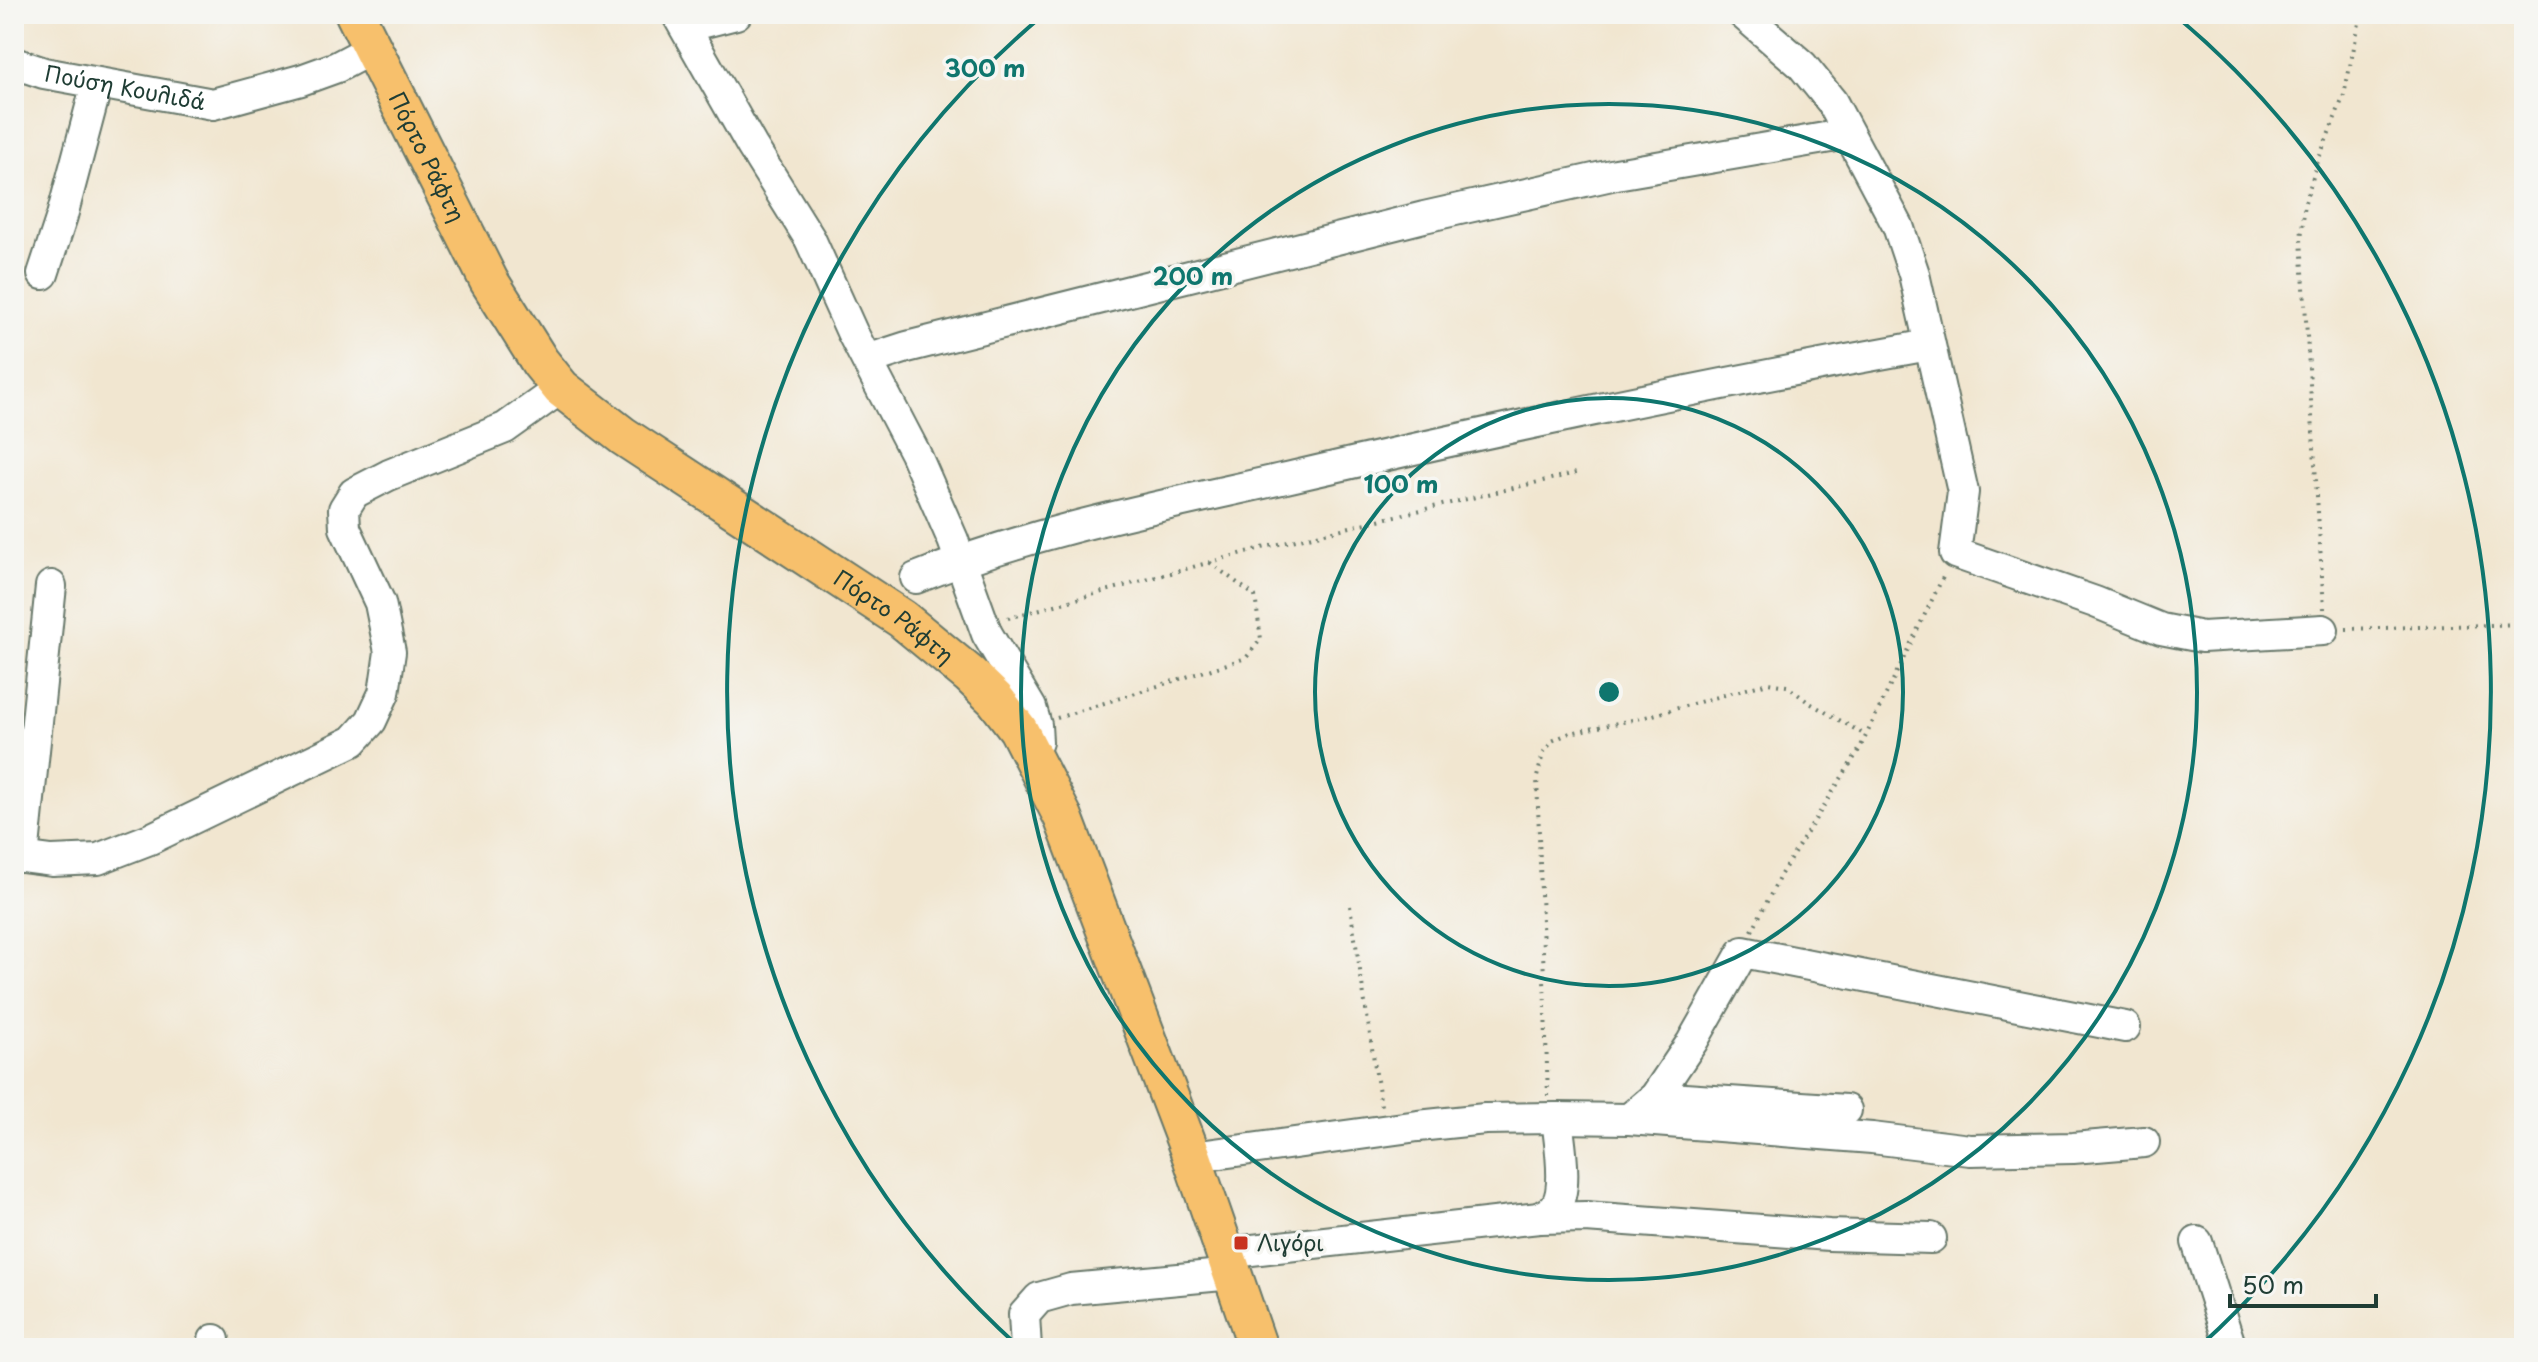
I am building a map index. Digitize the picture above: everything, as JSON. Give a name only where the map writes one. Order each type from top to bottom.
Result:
[{"type":"main road","name":"Πόρτο Ράφτη","points":[[355,14],[489,281],[540,362],[561,388],[623,436],[902,619],[959,666],[995,699],[1018,729],[1034,739],[1192,1157],[1258,1348]]},
{"type":"street","points":[[736,14],[681,21],[752,146],[810,239],[915,453],[987,634],[1031,708],[1034,739]]},
{"type":"street","points":[[1743,14],[1802,65],[1832,102],[1898,226],[1914,274],[1963,492],[1955,553],[2095,602],[2161,629],[2202,637],[2323,630]]},
{"type":"street","name":"Πούση Κουλιδά","points":[[14,63],[97,84],[213,104],[301,80],[337,67],[371,49]]},
{"type":"street","points":[[43,274],[62,216],[97,84]]},
{"type":"street","points":[[867,360],[907,347],[1424,217],[1616,174],[1848,134]]},
{"type":"street","points":[[916,578],[960,560],[1098,521],[1587,411],[1929,345]]},
{"type":"street","points":[[51,586],[19,856],[52,861],[98,859],[150,839],[353,741],[371,721],[384,693],[390,652],[380,603],[345,528],[344,509],[354,493],[389,475],[505,428],[561,388]]},
{"type":"street","points":[[959,666],[987,634]]},
{"type":"street","points":[[1629,1119],[1655,1097],[1692,1042],[1743,952],[2125,1027]]},
{"type":"street","points":[[1655,1097],[1846,1110]]},
{"type":"street","points":[[1192,1157],[1485,1119],[1629,1119],[1872,1138],[1970,1150],[2073,1148],[2144,1142]]},
{"type":"street","points":[[1539,1218],[1554,1208],[1561,1193],[1562,1162],[1553,1119]]},
{"type":"street","points":[[1026,1348],[1024,1315],[1039,1298],[1071,1289],[1539,1218],[1586,1217],[1829,1235],[1931,1238]]},
{"type":"street","points":[[2197,1242],[2231,1348]]},
{"type":"path","points":[[2361,14],[2344,95],[2305,202],[2301,239],[2324,599],[2323,630],[2524,624]]},
{"type":"path","points":[[987,634],[998,623],[1009,618],[1209,562],[1576,473]]},
{"type":"path","points":[[1743,952],[1781,874],[1859,750],[1955,553]]},
{"type":"path","points":[[1034,739],[1246,658],[1261,639],[1255,596],[1209,562]]},
{"type":"path","points":[[1553,1119],[1537,777],[1543,754],[1552,741],[1570,733],[1642,718],[1768,683],[1787,686],[1865,735]]},
{"type":"path","points":[[1350,906],[1382,1112],[1377,1132]]},
{"type":"place","name":"Λιγόρι","points":[[1241,1243]]}]
